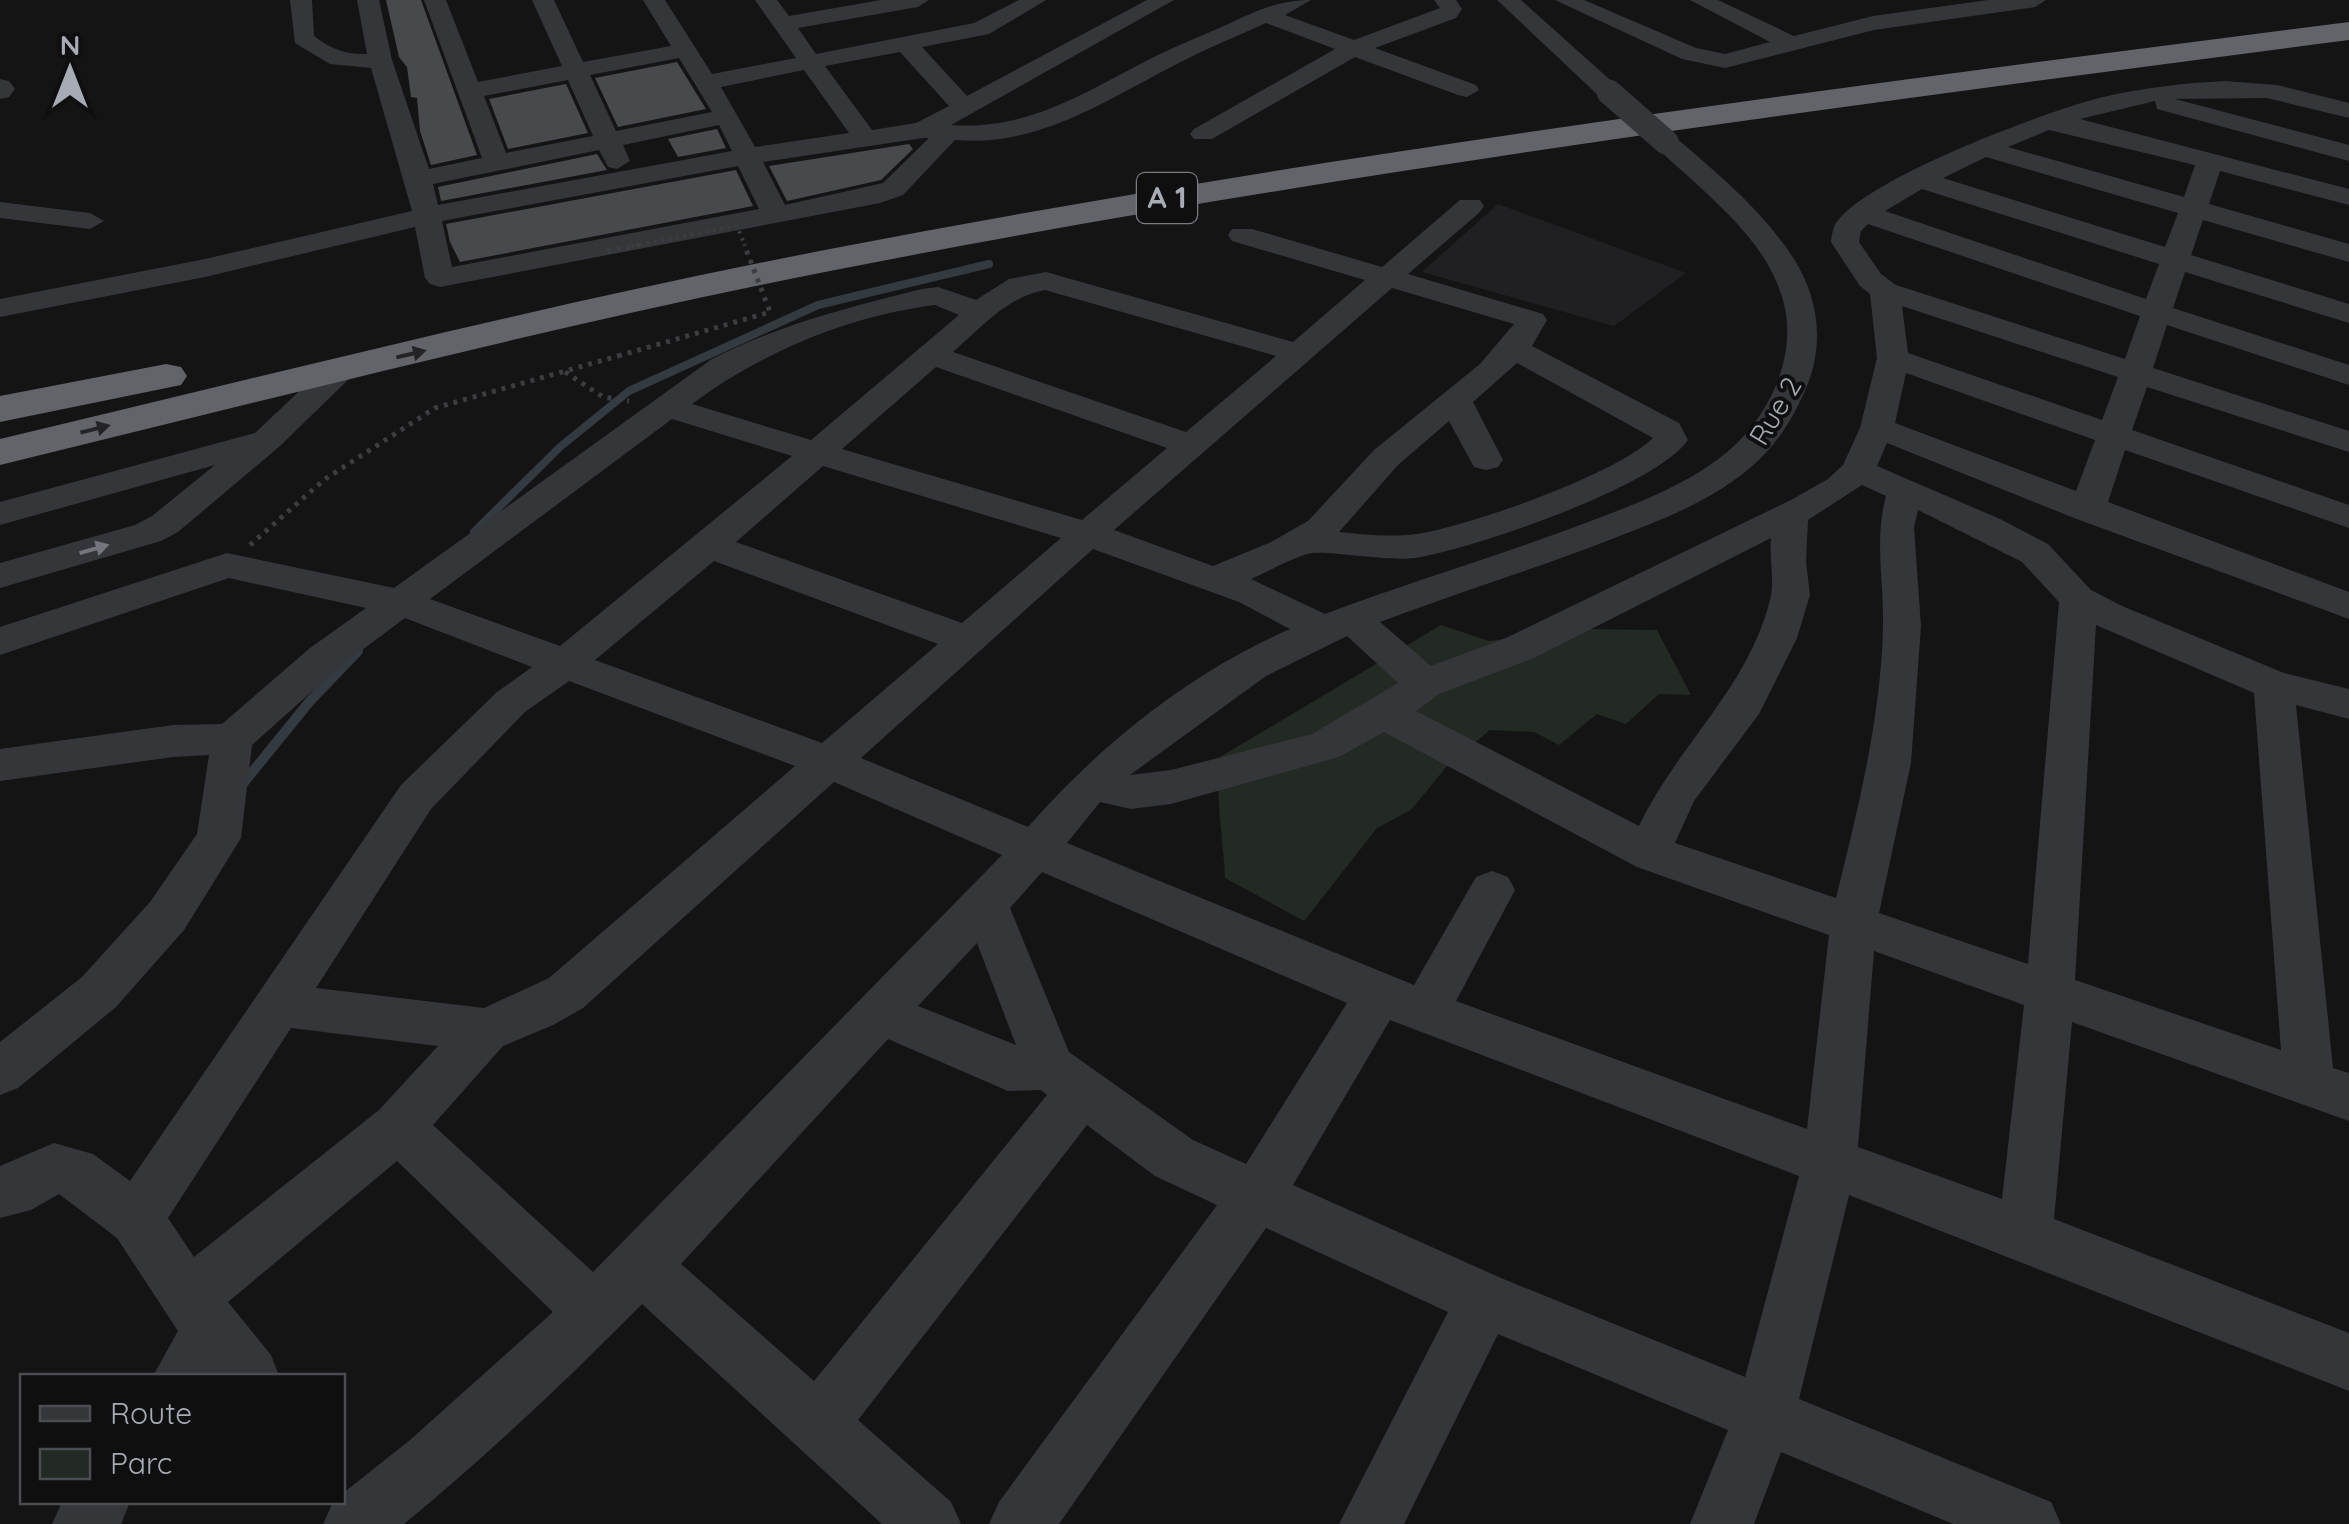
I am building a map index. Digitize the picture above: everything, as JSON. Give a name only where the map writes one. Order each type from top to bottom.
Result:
[{"type":"highway","name":"A 1","points":[[0,408],[708,268],[1180,180],[1686,103],[2349,19]]},
{"type":"highway","name":"A 1","points":[[0,452],[340,370],[828,260],[1202,191],[1682,117],[2349,31]]},
{"type":"street","points":[[301,0],[302,38],[317,50],[341,62],[380,60]]},
{"type":"street","points":[[371,0],[380,60],[419,179],[440,278],[777,217],[887,192],[935,132],[966,109],[1163,0]]},
{"type":"street","points":[[435,0],[497,162]]},
{"type":"street","points":[[543,0],[654,238]]},
{"type":"street","points":[[685,0],[655,2],[728,116],[777,217]]},
{"type":"street","points":[[766,0],[866,138]]},
{"type":"street","points":[[784,24],[918,0]]},
{"type":"street","points":[[707,82],[906,44],[1035,0]]},
{"type":"street","points":[[0,308],[205,268],[426,216],[749,156],[866,138],[1013,131],[1053,120],[1168,59],[1300,0]]},
{"type":"street","points":[[1202,134],[1354,48],[1448,13],[1451,9],[1446,0]]},
{"type":"street","name":"Rue 2","points":[[358,1515],[596,1314],[986,903],[1092,784],[1224,684],[1339,625],[1591,534],[1702,487],[1750,454],[1778,415],[1804,356],[1806,326],[1781,260],[1756,226],[1508,0]]},
{"type":"street","points":[[1566,0],[1712,60],[1732,60],[1952,5],[2045,2]]},
{"type":"street","points":[[1701,0],[1790,43]]},
{"type":"street","points":[[1843,8],[1873,24]]},
{"type":"street","points":[[1264,14],[1467,90]]},
{"type":"street","points":[[1104,32],[1168,59]]},
{"type":"street","points":[[906,44],[966,109]]},
{"type":"street","points":[[469,91],[686,50]]},
{"type":"street","points":[[2349,111],[2236,88],[2134,96],[2095,104],[1983,148],[1920,180],[1863,212],[1848,228],[1845,242],[1870,280],[1885,291],[2349,442]]},
{"type":"street","points":[[2223,119],[2264,91]]},
{"type":"street","points":[[2134,96],[2349,154]]},
{"type":"street","points":[[419,179],[728,116]]},
{"type":"street","points":[[2044,122],[2072,125],[2349,198]]},
{"type":"street","points":[[1983,148],[2349,254]]},
{"type":"street","points":[[2086,510],[2210,160]]},
{"type":"street","points":[[1920,180],[2349,314]]},
{"type":"street","points":[[183,1374],[201,1313],[398,1127],[485,1030],[566,993],[1088,534],[1470,206]]},
{"type":"street","points":[[0,210],[90,220]]},
{"type":"street","points":[[1863,212],[2349,375]]},
{"type":"street","points":[[1214,580],[1306,540],[1341,512],[1398,446],[1456,402],[1512,348],[1531,323],[1528,316],[1242,235]]},
{"type":"street","points":[[136,1219],[416,796],[511,702],[563,665],[709,546],[980,312],[1019,285],[1046,281],[1302,354]]},
{"type":"street","points":[[1092,784],[1130,792],[1170,787],[1324,746],[1384,713],[1425,684],[1520,648],[1840,487],[1858,470],[1877,428],[1893,358],[1885,291]]},
{"type":"street","points":[[0,765],[173,741],[232,739],[324,658],[740,356],[830,322],[938,296],[980,312]]},
{"type":"street","points":[[1306,540],[1352,546],[1419,545],[1569,494],[1650,460],[1669,447],[1672,440],[1667,430],[1512,348]]},
{"type":"street","points":[[932,355],[1192,446]]},
{"type":"street","points":[[1893,358],[2349,517]]},
{"type":"street","points":[[0,576],[148,533],[182,514],[268,440],[340,370]]},
{"type":"street","points":[[1456,402],[1486,460]]},
{"type":"street","points":[[669,408],[1088,534],[1339,625],[1425,684]]},
{"type":"street","points":[[1877,428],[2349,606]]},
{"type":"street","points":[[0,514],[268,440]]},
{"type":"street","points":[[1858,470],[1987,526],[2036,553],[2078,598],[2179,648],[2274,685],[2349,704]]},
{"type":"street","points":[[1722,1524],[1765,1413],[1830,1162],[1853,926],[1890,762],[1902,626],[1896,527],[1905,492]]},
{"type":"street","points":[[1653,854],[1652,845],[1676,793],[1746,703],[1777,638],[1791,595],[1791,513]]},
{"type":"street","points":[[709,546],[968,640]]},
{"type":"street","points":[[0,641],[226,565],[400,602],[831,763],[1402,1002],[2025,1235],[2349,1362]]},
{"type":"street","points":[[2025,1235],[2050,994],[2078,598]]},
{"type":"street","points":[[1384,713],[1653,854],[2329,1090],[2274,685]]},
{"type":"street","points":[[0,1072],[99,992],[168,916],[218,838],[232,739]]},
{"type":"street","points":[[1021,1524],[1255,1198],[1402,1002],[1492,890]]},
{"type":"street","points":[[986,903],[1066,1078]]},
{"type":"street","points":[[279,1005],[485,1030]]},
{"type":"street","points":[[880,1013],[1008,1068],[1066,1078],[1174,1158],[1255,1198],[1485,1300],[2030,1524]]},
{"type":"street","points":[[817,1424],[1066,1078]]},
{"type":"street","points":[[398,1127],[596,1314]]},
{"type":"street","points":[[0,1192],[12,1192],[54,1168],[64,1168],[136,1219],[248,1374]]},
{"type":"street","points":[[640,1265],[929,1524]]},
{"type":"street","points":[[1371,1524],[1485,1300]]},
{"type":"path","points":[[226,565],[326,478],[435,408],[770,312],[737,226],[607,251]]},
{"type":"path","points":[[564,371],[603,397],[669,408]]},
{"type":"shaded area","points":[[1498,204],[1686,273],[1614,326],[1422,272]]},
{"type":"green space","points":[[1441,625],[1489,641],[1584,629],[1657,630],[1691,695],[1659,694],[1626,724],[1597,714],[1559,745],[1534,732],[1490,730],[1447,766],[1411,810],[1377,828],[1304,921],[1225,878],[1220,757]]},
{"type":"building","points":[[386,0],[421,0],[477,155],[431,165],[420,131],[417,98],[411,97],[407,67],[399,57]]},
{"type":"building","points":[[677,62],[706,109],[618,127],[595,78]]},
{"type":"building","points":[[566,84],[588,133],[508,149],[489,99]]},
{"type":"building","points":[[717,129],[726,148],[678,157],[668,139]]},
{"type":"building","points":[[909,144],[913,149],[881,180],[787,201],[769,166]]},
{"type":"building","points":[[597,154],[607,170],[441,201],[438,187]]},
{"type":"building","points":[[736,170],[753,206],[460,262],[446,224]]},
{"type":"waterway","points":[[474,532],[560,447],[629,391],[818,305],[989,264]]},
{"type":"waterway","points":[[241,786],[310,701],[358,651]]}]
